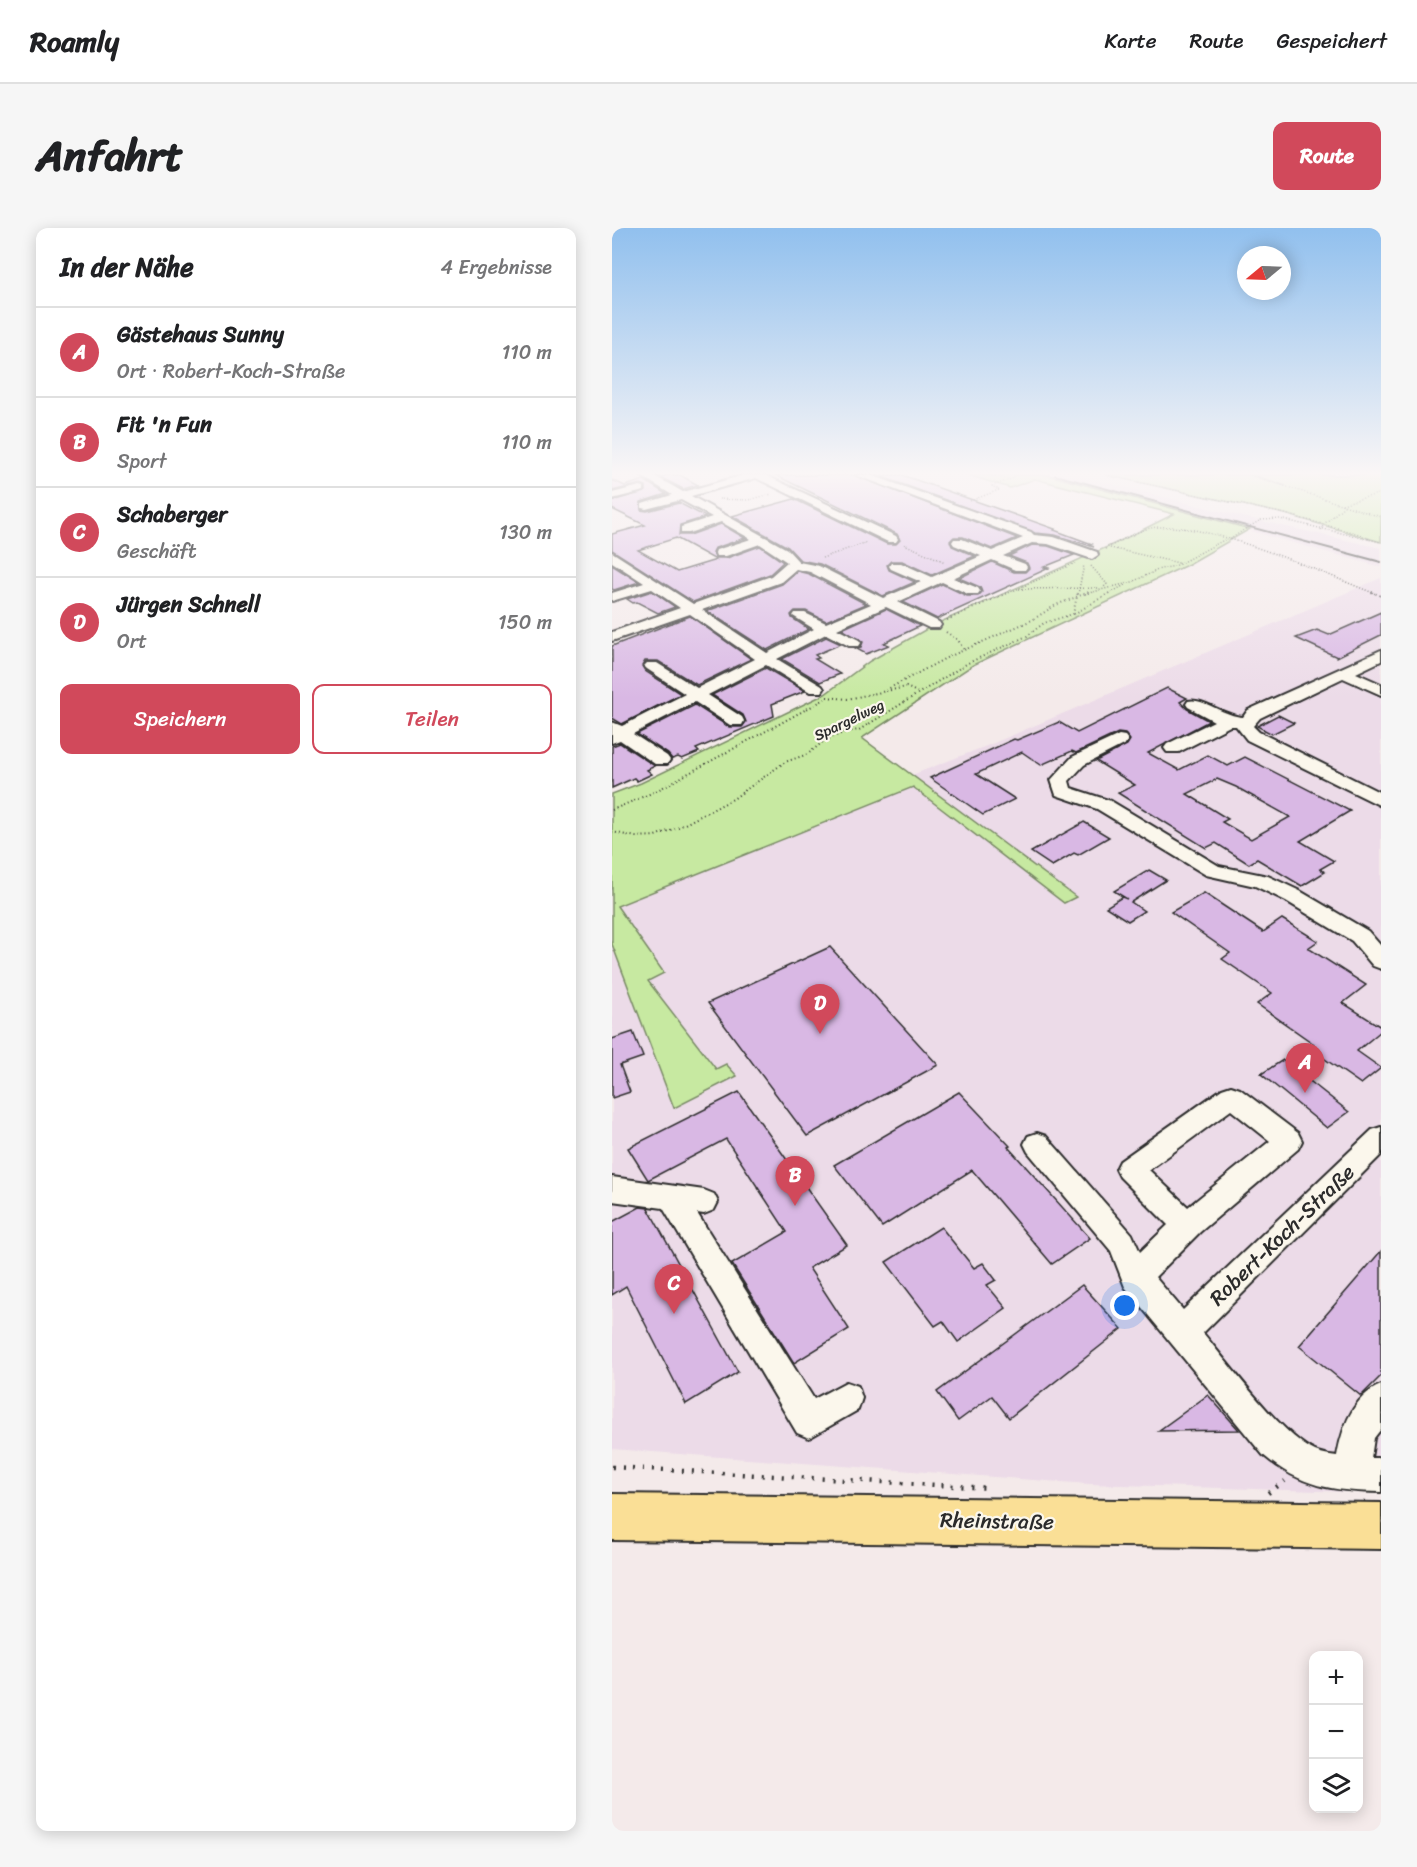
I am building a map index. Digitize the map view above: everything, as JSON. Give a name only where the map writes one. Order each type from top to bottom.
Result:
[{"type":"main road","name":"Rheinstraße","points":[[612,1517],[1381,1526]]},
{"type":"street","points":[[721,553],[731,550]]},
{"type":"street","points":[[778,550],[789,556],[796,566]]},
{"type":"street","points":[[978,550],[1020,567]]},
{"type":"street","points":[[615,733],[698,695],[764,658],[825,628],[1006,550]]},
{"type":"street","points":[[1071,550],[1088,558]]},
{"type":"street","points":[[612,556],[764,658],[821,693]]},
{"type":"street","points":[[612,637],[776,579],[796,566],[814,569],[934,625]]},
{"type":"street","points":[[896,566],[973,591]]},
{"type":"street","points":[[612,597],[655,584]]},
{"type":"street","points":[[800,616],[854,643]]},
{"type":"street","points":[[1381,655],[1254,714],[1244,727],[1253,736],[1381,800]]},
{"type":"street","points":[[652,666],[736,721]]},
{"type":"street","points":[[1344,673],[1381,690]]},
{"type":"street","points":[[1194,704],[1227,721],[1248,722]]},
{"type":"street","points":[[1173,748],[1227,721]]},
{"type":"street","points":[[615,733],[661,760]]},
{"type":"street","points":[[1119,740],[1078,761],[1060,780],[1062,791],[1104,805],[1214,871],[1261,880],[1293,896],[1360,936],[1381,961]]},
{"type":"street","points":[[1136,1277],[1160,1249],[1289,1141],[1231,1096],[1130,1169],[1187,1225]]},
{"type":"street","name":"Robert-Koch-Straße","points":[[1182,1332],[1381,1138]]},
{"type":"street","points":[[1037,1143],[1122,1243],[1136,1277],[1275,1443],[1298,1461],[1319,1471],[1367,1474],[1358,1432],[1381,1401]]},
{"type":"street","points":[[612,1189],[704,1202]]},
{"type":"street","points":[[672,1198],[809,1421],[846,1398]]},
{"type":"path","points":[[796,566],[848,550]]},
{"type":"path","points":[[918,550],[963,570]]},
{"type":"path","points":[[934,625],[1104,550]]},
{"type":"path","points":[[1125,550],[1182,563]]},
{"type":"path","points":[[886,690],[964,650],[1032,620],[1056,605],[1103,588],[1132,582],[1160,569],[1182,563],[1206,550]]},
{"type":"path","points":[[1259,550],[1381,596]]},
{"type":"path","points":[[1073,615],[1088,558]]},
{"type":"path","points":[[1088,558],[1107,584],[1103,588]]},
{"type":"path","name":"Spargelweg","points":[[612,832],[636,837],[655,836],[681,826],[734,799],[785,762],[807,754],[824,741],[845,732],[859,730],[968,663],[1027,636],[1044,623],[1073,615],[1084,606],[1132,582]]},
{"type":"path","points":[[1015,590],[1080,587],[1113,591]]},
{"type":"path","points":[[934,625],[958,640],[964,650]]},
{"type":"path","points":[[612,810],[654,792],[823,702],[821,693],[847,699],[906,687],[917,693]]},
{"type":"path","points":[[1260,1498],[1289,1478],[1298,1461]]},
{"type":"path","points":[[612,1467],[996,1488]]},
{"type":"shaded area","points":[[1319,550],[1381,550],[1381,567]]},
{"type":"shaded area","points":[[1381,578],[1381,1493],[1089,1484],[612,1449],[612,888],[862,739],[912,775],[994,743]]},
{"type":"green space","points":[[1101,550],[1214,550],[1187,565],[973,665],[862,738],[1076,897],[1064,903],[913,787],[617,906],[664,973],[648,981],[716,1069],[726,1064],[737,1076],[674,1108],[612,944],[612,794],[641,783],[825,694],[870,661],[934,625]]},
{"type":"building","points":[[612,550],[639,550],[677,572],[716,560],[697,550],[714,550],[715,558],[727,558],[750,550],[765,550],[783,562],[770,574],[693,602]]},
{"type":"building","points":[[791,550],[961,550],[975,556],[932,575],[902,561],[891,561],[887,565],[889,570],[915,582],[883,596],[820,564],[800,560]]},
{"type":"building","points":[[1022,550],[1059,550],[1074,555],[1044,567],[1049,568],[937,619],[903,602],[942,584],[967,596],[978,596],[982,592],[980,587],[959,578],[992,562],[1014,572],[1025,572],[1029,568],[1027,563],[1009,556]]},
{"type":"building","points":[[612,565],[639,582],[612,589]]},
{"type":"building","points":[[797,571],[809,574],[866,604],[826,621],[806,611],[795,611],[791,615],[792,618],[809,629],[767,650],[707,611],[782,584]]},
{"type":"building","points":[[652,591],[675,607],[658,613],[627,599]]},
{"type":"building","points":[[886,609],[920,626],[884,643],[889,645],[866,654],[855,648],[861,647],[863,642],[842,629]]},
{"type":"building","points":[[1381,612],[1381,635],[1337,657],[1296,638],[1317,630],[1329,635]]},
{"type":"building","points":[[690,616],[751,659],[697,685],[658,661],[645,661],[642,666],[645,671],[681,694],[622,724],[612,718],[612,646]]},
{"type":"building","points":[[826,637],[841,644],[815,655],[819,658],[815,659],[840,674],[820,682],[782,659]]},
{"type":"building","points":[[766,668],[805,691],[772,704],[774,716],[696,749],[699,752],[682,759],[678,757],[672,759],[637,734],[695,705],[729,727],[742,727],[746,722],[743,715],[712,695]]},
{"type":"building","points":[[1167,688],[1187,698],[1180,702],[1187,709],[1209,721],[1148,753],[1179,770],[1208,755],[1228,766],[1245,757],[1350,811],[1300,841],[1334,861],[1320,869],[1325,872],[1302,886],[1257,859],[1249,864],[1216,843],[1206,848],[1118,793],[1135,785],[1096,761],[1127,745],[1130,740],[1125,734],[1118,733],[1076,753],[1072,751],[1041,765],[1022,752],[976,774],[1015,799],[983,815],[930,778],[1014,739],[1017,740],[1059,722],[1077,733]],"holes":[[[1217,779],[1290,817],[1251,839],[1222,822],[1228,819],[1187,794]]]},
{"type":"building","points":[[1278,715],[1294,723],[1272,734],[1257,726]]},
{"type":"building","points":[[620,743],[655,766],[647,770],[652,774],[637,781],[634,778],[612,788],[612,746]]},
{"type":"building","points":[[1084,822],[1109,837],[1078,855],[1074,853],[1052,866],[1031,852]]},
{"type":"building","points":[[1149,870],[1166,880],[1131,902],[1144,911],[1128,921],[1106,907],[1122,897],[1127,899],[1114,891]]},
{"type":"building","points":[[1204,893],[1263,932],[1282,919],[1318,941],[1308,948],[1366,985],[1343,1003],[1381,1027],[1381,1031],[1357,1051],[1381,1068],[1361,1084],[1309,1048],[1314,1044],[1257,1004],[1272,993],[1222,959],[1230,953],[1171,912]]},
{"type":"building","points":[[830,947],[938,1065],[807,1136],[708,1003]]},
{"type":"building","points":[[633,1032],[643,1057],[620,1065],[630,1092],[612,1098],[612,1039]]},
{"type":"building","points":[[1283,1060],[1349,1112],[1327,1128],[1261,1074]]},
{"type":"building","points":[[739,1092],[847,1245],[809,1268],[849,1329],[794,1363],[732,1264],[787,1232],[726,1139],[648,1180],[628,1148]]},
{"type":"building","points":[[959,1092],[1010,1146],[1008,1147],[1090,1238],[1052,1264],[972,1170],[882,1227],[834,1165]]},
{"type":"building","points":[[640,1207],[648,1208],[738,1372],[686,1404],[626,1286],[612,1295],[612,1222]]},
{"type":"building","points":[[941,1227],[974,1268],[983,1263],[996,1280],[987,1285],[1006,1308],[958,1342],[943,1321],[935,1326],[886,1262]]},
{"type":"building","points":[[1381,1251],[1381,1376],[1361,1396],[1299,1346]]},
{"type":"building","points":[[1082,1285],[1122,1329],[1009,1418],[992,1396],[958,1421],[937,1392]]},
{"type":"building","points":[[1208,1395],[1239,1430],[1158,1431]]},
{"type":"railway","points":[[1335,550],[1381,562]]},
{"type":"place","name":"Jürgen Schnell","points":[[820,1034]]},
{"type":"place","name":"Gästehaus Sunny","points":[[1305,1093]]},
{"type":"place","name":"Fit 'n Fun","points":[[795,1206]]},
{"type":"place","name":"Schaberger","points":[[674,1314]]}]
